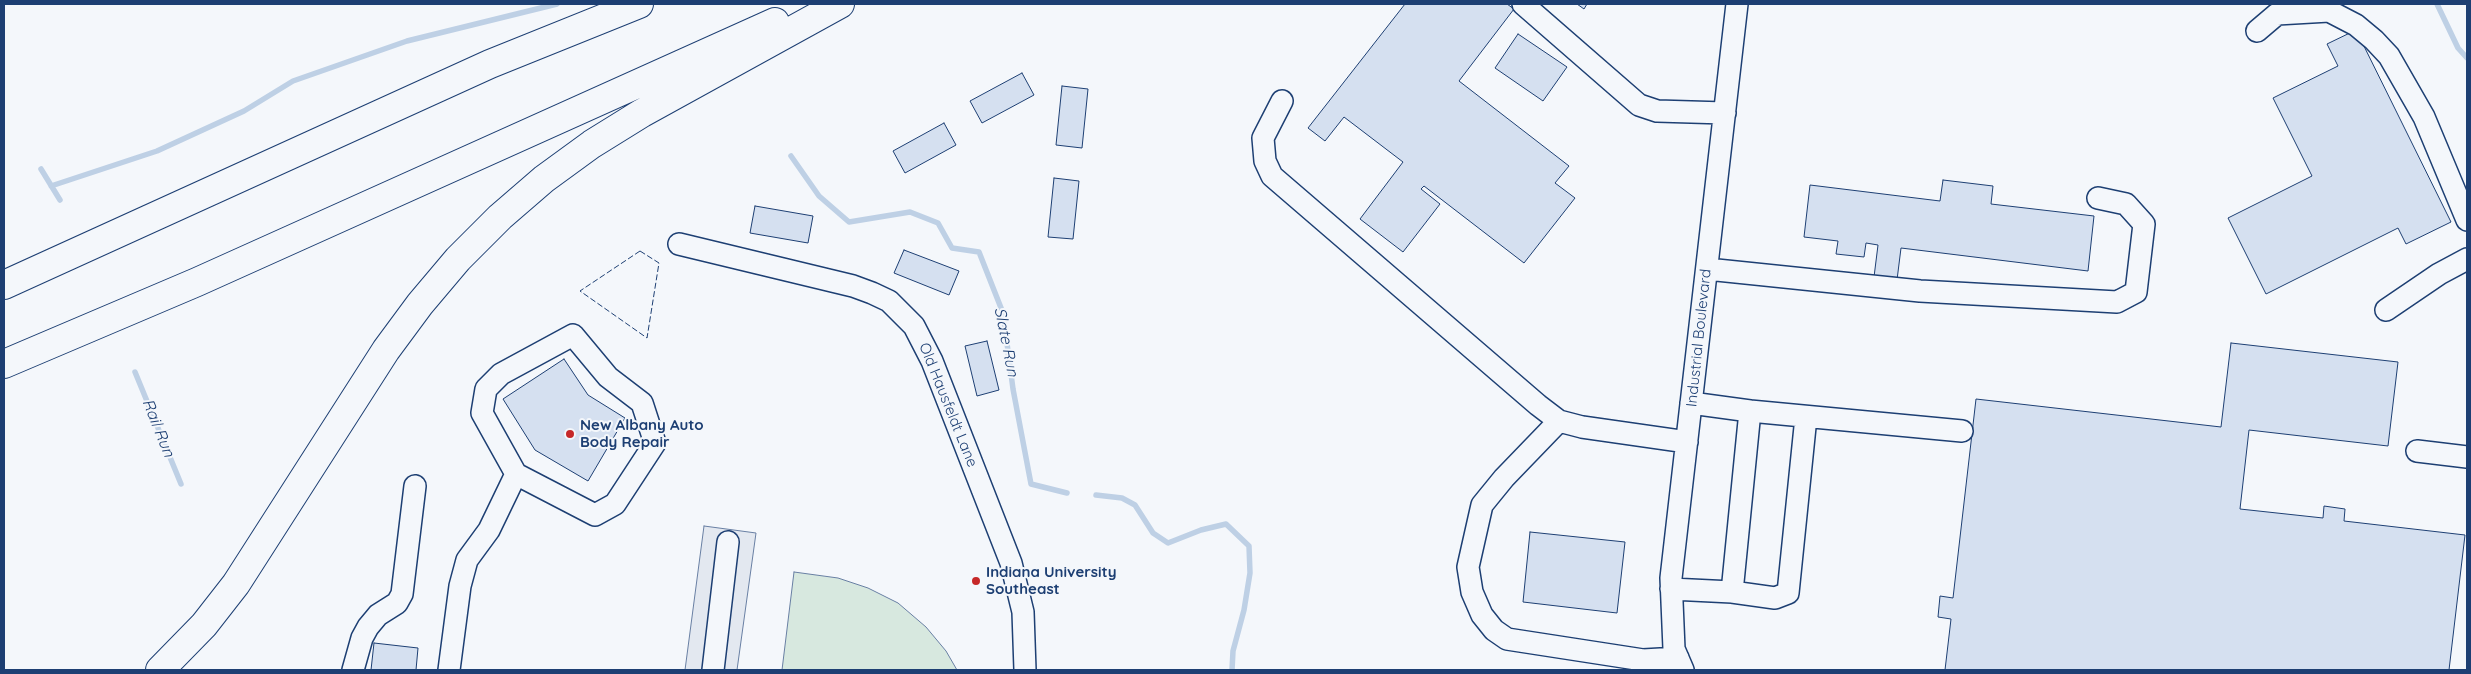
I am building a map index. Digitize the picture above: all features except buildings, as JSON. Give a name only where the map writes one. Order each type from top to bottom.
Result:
[{"type":"highway","points":[[4,285],[490,64],[639,4]]},
{"type":"highway","points":[[4,364],[197,282],[814,4]]},
{"type":"highway","points":[[160,670],[204,625],[236,584],[386,350],[420,304],[458,259],[500,217],[544,179],[592,144],[642,113],[840,4]]},
{"type":"street","points":[[1523,4],[1639,105],[1657,111],[1725,113]]},
{"type":"street","name":"Industrial Boulevard","points":[[1681,664],[1674,649],[1671,589],[1737,4]]},
{"type":"street","points":[[2257,31],[2277,14],[2329,12],[2356,25],[2374,40],[2389,56],[2424,117],[2467,220]]},
{"type":"street","points":[[1282,101],[1263,138],[1265,161],[1272,176],[1560,422],[1582,427],[1687,442]]},
{"type":"street","points":[[1707,269],[1920,291],[2117,302],[2136,292],[2144,224],[2126,204],[2098,198]]},
{"type":"street","name":"Old Hausfeldt Lane","points":[[679,244],[853,286],[889,301],[914,326],[932,361],[1012,563],[1023,612],[1026,637],[1025,670]]},
{"type":"street","points":[[2386,310],[2440,274],[2467,259]]},
{"type":"street","points":[[573,335],[608,377],[642,403],[655,443],[615,504],[595,515],[516,474],[482,414],[486,389],[501,374],[573,335]]},
{"type":"street","points":[[1691,403],[1806,417],[1962,431]]},
{"type":"street","points":[[1732,592],[1750,411]]},
{"type":"street","points":[[1671,589],[1732,592],[1775,598],[1788,593],[1806,417]]},
{"type":"street","points":[[1560,422],[1504,478],[1482,505],[1468,567],[1472,592],[1482,615],[1494,630],[1507,639],[1681,664]]},
{"type":"street","points":[[2417,451],[2467,456]]},
{"type":"street","points":[[449,670],[462,578],[467,560],[489,530],[516,474]]},
{"type":"street","points":[[353,670],[362,638],[368,626],[378,615],[397,603],[402,594],[415,486]]},
{"type":"street","points":[[712,670],[728,542]]},
{"type":"shaded area","points":[[704,526],[756,533],[737,670],[685,670]]},
{"type":"shaded area","points":[[794,572],[838,578],[868,588],[898,603],[926,627],[946,651],[957,670],[782,670]]},
{"type":"waterway","points":[[51,186],[157,151],[244,111],[293,81],[407,41],[557,4]]},
{"type":"waterway","points":[[2437,4],[2458,48],[2467,58]]},
{"type":"waterway","name":"Slate Run","points":[[791,156],[819,196],[849,222],[910,212],[938,223],[952,248],[979,252],[1003,313],[1013,389],[1031,484],[1067,493]]},
{"type":"waterway","name":"Rail Run","points":[[41,169],[60,200]]},
{"type":"waterway","name":"Rail Run","points":[[135,372],[181,484]]},
{"type":"waterway","name":"Slate Run","points":[[1096,495],[1122,498],[1135,505],[1153,533],[1168,543],[1201,530],[1226,524],[1249,546],[1250,573],[1244,610],[1233,651],[1232,670]]},
{"type":"fence","points":[[640,251],[659,263],[647,338],[580,291],[640,251]]},
{"type":"place","name":"New Albany Auto Body Repair","points":[[570,434]]},
{"type":"place","name":"Indiana University Southeast","points":[[976,581]]}]
